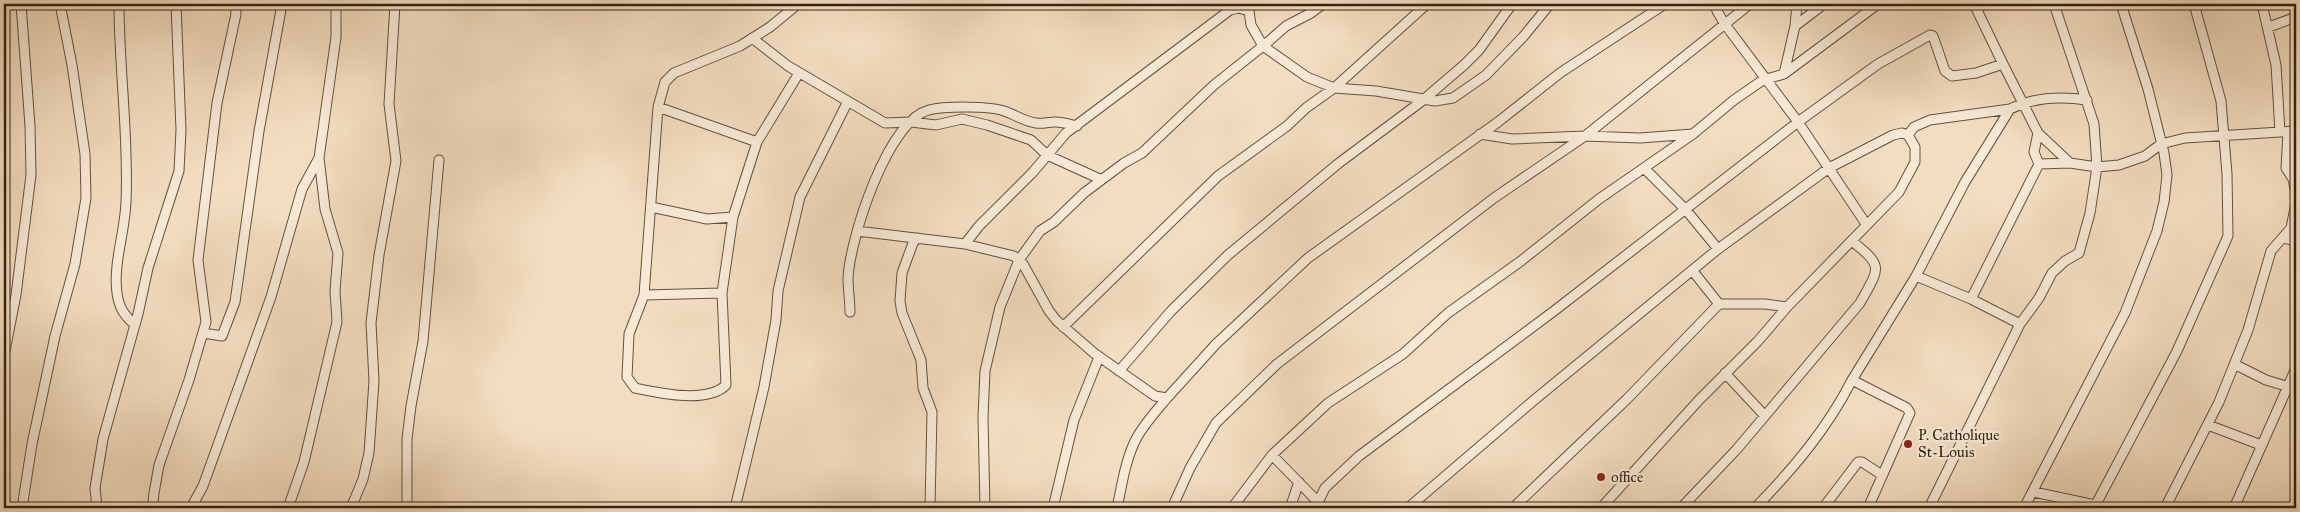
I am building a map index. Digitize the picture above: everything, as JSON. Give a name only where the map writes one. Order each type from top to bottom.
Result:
[{"type":"street","points":[[4,356],[16,295],[31,176],[30,126],[21,4]]},
{"type":"street","points":[[22,508],[32,444],[56,336],[75,264],[86,198],[85,154],[72,65],[60,4]]},
{"type":"street","points":[[119,4],[126,202],[116,278],[119,305],[124,315],[135,325]]},
{"type":"street","points":[[97,508],[95,488],[103,439],[135,325],[148,268],[180,171],[181,123],[176,4]]},
{"type":"street","points":[[157,508],[153,502],[159,466],[189,380],[206,322],[206,309],[199,278],[198,260],[217,103],[230,48],[236,14],[235,4]]},
{"type":"street","points":[[203,333],[222,336],[235,302],[259,131],[282,4]]},
{"type":"street","points":[[288,508],[304,462],[337,322],[335,291],[338,253],[325,209],[319,158],[336,37],[336,4]]},
{"type":"street","points":[[351,508],[363,479],[369,453],[374,381],[371,323],[379,255],[396,161],[389,104],[395,4]]},
{"type":"street","points":[[798,4],[740,46],[674,73],[665,82],[658,107],[644,295],[629,334],[627,377],[635,388],[679,396],[720,392],[726,385],[722,293],[733,217],[758,142],[799,73]]},
{"type":"street","points":[[985,508],[983,410],[985,371],[1000,307],[1019,260],[1040,231],[1054,222],[1100,179],[1131,158],[1142,153],[1214,85],[1286,26],[1311,13],[1322,4]]},
{"type":"street","points":[[1063,327],[1218,176],[1287,126],[1299,114],[1334,88],[1427,4]]},
{"type":"street","points":[[1120,371],[1171,311],[1228,255],[1339,163],[1422,100],[1476,53],[1512,4]]},
{"type":"street","points":[[965,244],[978,226],[1048,155],[1060,140],[1230,10],[1242,8],[1249,11],[1250,25],[1263,46],[1307,77],[1334,88],[1376,91],[1435,102],[1453,98],[1486,75],[1511,50],[1550,4]]},
{"type":"street","points":[[1117,508],[1126,462],[1144,426],[1166,398],[1216,344],[1294,270],[1371,211],[1480,134],[1560,73],[1665,4]]},
{"type":"street","points":[[1715,4],[1716,11],[1724,23],[1768,79],[1866,224]]},
{"type":"street","points":[[1172,508],[1190,468],[1216,423],[1272,369],[1494,198],[1586,136],[1680,61],[1724,23],[1750,4]]},
{"type":"street","points":[[1784,74],[1797,4]]},
{"type":"street","points":[[1794,26],[1824,4]]},
{"type":"street","points":[[1232,508],[1272,455],[1328,403],[1403,354],[1448,313],[1521,261],[1599,199],[1693,134],[1734,100],[1768,79],[1784,74],[1878,4]]},
{"type":"street","points":[[1974,4],[2021,104],[2038,133],[2070,163]]},
{"type":"street","points":[[1929,508],[2020,324],[2040,298],[2052,273],[2058,266],[2079,253],[2090,213],[2097,167],[2094,124],[2054,4]]},
{"type":"street","points":[[2024,508],[2034,492],[2125,313],[2157,231],[2166,184],[2167,166],[2148,89],[2121,4]]},
{"type":"street","points":[[2034,492],[2095,507],[2177,351],[2227,242],[2229,221],[2225,136],[2221,101],[2194,4]]},
{"type":"street","points":[[2262,4],[2288,132],[2286,168],[2293,179],[2296,194]]},
{"type":"street","points":[[2268,27],[2296,17]]},
{"type":"street","points":[[1321,505],[1325,488],[1359,456],[1464,380],[1798,122],[1878,64],[1930,35],[1933,36],[1945,71],[1952,76],[1976,73],[2003,64]]},
{"type":"street","points":[[752,38],[788,66],[847,103],[885,123],[911,122],[936,125],[955,120],[966,120],[1031,140],[1048,155],[1100,179]]},
{"type":"street","points":[[1908,135],[1914,127],[1930,120],[2010,109],[2021,104],[2063,96],[2087,100]]},
{"type":"street","points":[[734,508],[764,387],[776,320],[778,290],[800,197],[847,103]]},
{"type":"street","points":[[658,107],[758,142]]},
{"type":"street","points":[[850,312],[848,278],[857,232],[878,173],[895,141],[911,122],[928,110],[979,107],[1005,111],[1034,123],[1054,122],[1077,126]]},
{"type":"street","points":[[1755,508],[1791,471],[1837,408],[1852,380],[1916,276],[1965,182],[2010,109]]},
{"type":"street","points":[[2039,164],[2070,163],[2097,167],[2130,163],[2145,156],[2161,144],[2185,138],[2288,132]]},
{"type":"street","points":[[1408,508],[1533,401],[1718,249],[1829,168],[1893,135],[1902,133],[1908,135],[1915,146],[1914,168],[1899,192],[1787,307],[1758,341],[1725,373],[1601,508]]},
{"type":"street","points":[[1970,299],[2039,164],[2034,152],[2038,133]]},
{"type":"street","points":[[1480,134],[1512,140],[1586,136],[1640,138],[1693,134]]},
{"type":"street","points":[[191,508],[203,486],[262,322],[302,189],[319,158]]},
{"type":"street","points":[[407,508],[407,439],[410,406],[423,341],[439,160]]},
{"type":"street","points":[[1644,168],[1686,210],[1718,249]]},
{"type":"street","points":[[2165,508],[2208,425],[2248,330],[2271,251],[2290,228],[2296,203]]},
{"type":"street","points":[[651,207],[707,219],[733,217]]},
{"type":"street","points":[[857,232],[965,244],[1005,253],[1019,260],[1049,311],[1063,327],[1099,357],[1155,396],[1166,398]]},
{"type":"street","points":[[917,238],[913,243],[902,273],[900,301],[902,313],[921,360],[923,388],[932,412],[930,508]]},
{"type":"street","points":[[2283,238],[2296,242]]},
{"type":"street","points":[[1681,508],[1737,449],[1860,303],[1876,268],[1875,262],[1852,240]]},
{"type":"street","points":[[1692,270],[1719,304]]},
{"type":"street","points":[[1916,276],[1970,299],[2020,324]]},
{"type":"street","points":[[644,295],[722,293]]},
{"type":"street","points":[[1513,508],[1628,399],[1719,304],[1765,304],[1787,307]]},
{"type":"street","points":[[1053,508],[1074,420],[1099,357]]},
{"type":"street","points":[[2234,364],[2266,380],[2292,387]]},
{"type":"street","points":[[2234,508],[2261,446],[2292,387],[2296,368]]},
{"type":"street","points":[[1725,373],[1764,415]]},
{"type":"street","points":[[1852,380],[1906,408],[1910,412],[1868,508]]},
{"type":"street","points":[[2208,425],[2261,446]]},
{"type":"street","points":[[1272,455],[1321,505]]},
{"type":"street","points":[[1823,508],[1858,462],[1862,462],[1882,475]]},
{"type":"street","points":[[1290,508],[1300,482]]},
{"type":"place","name":"P. Catholique St-Louis","points":[[1908,444]]},
{"type":"place","name":"office","points":[[1601,477]]}]
